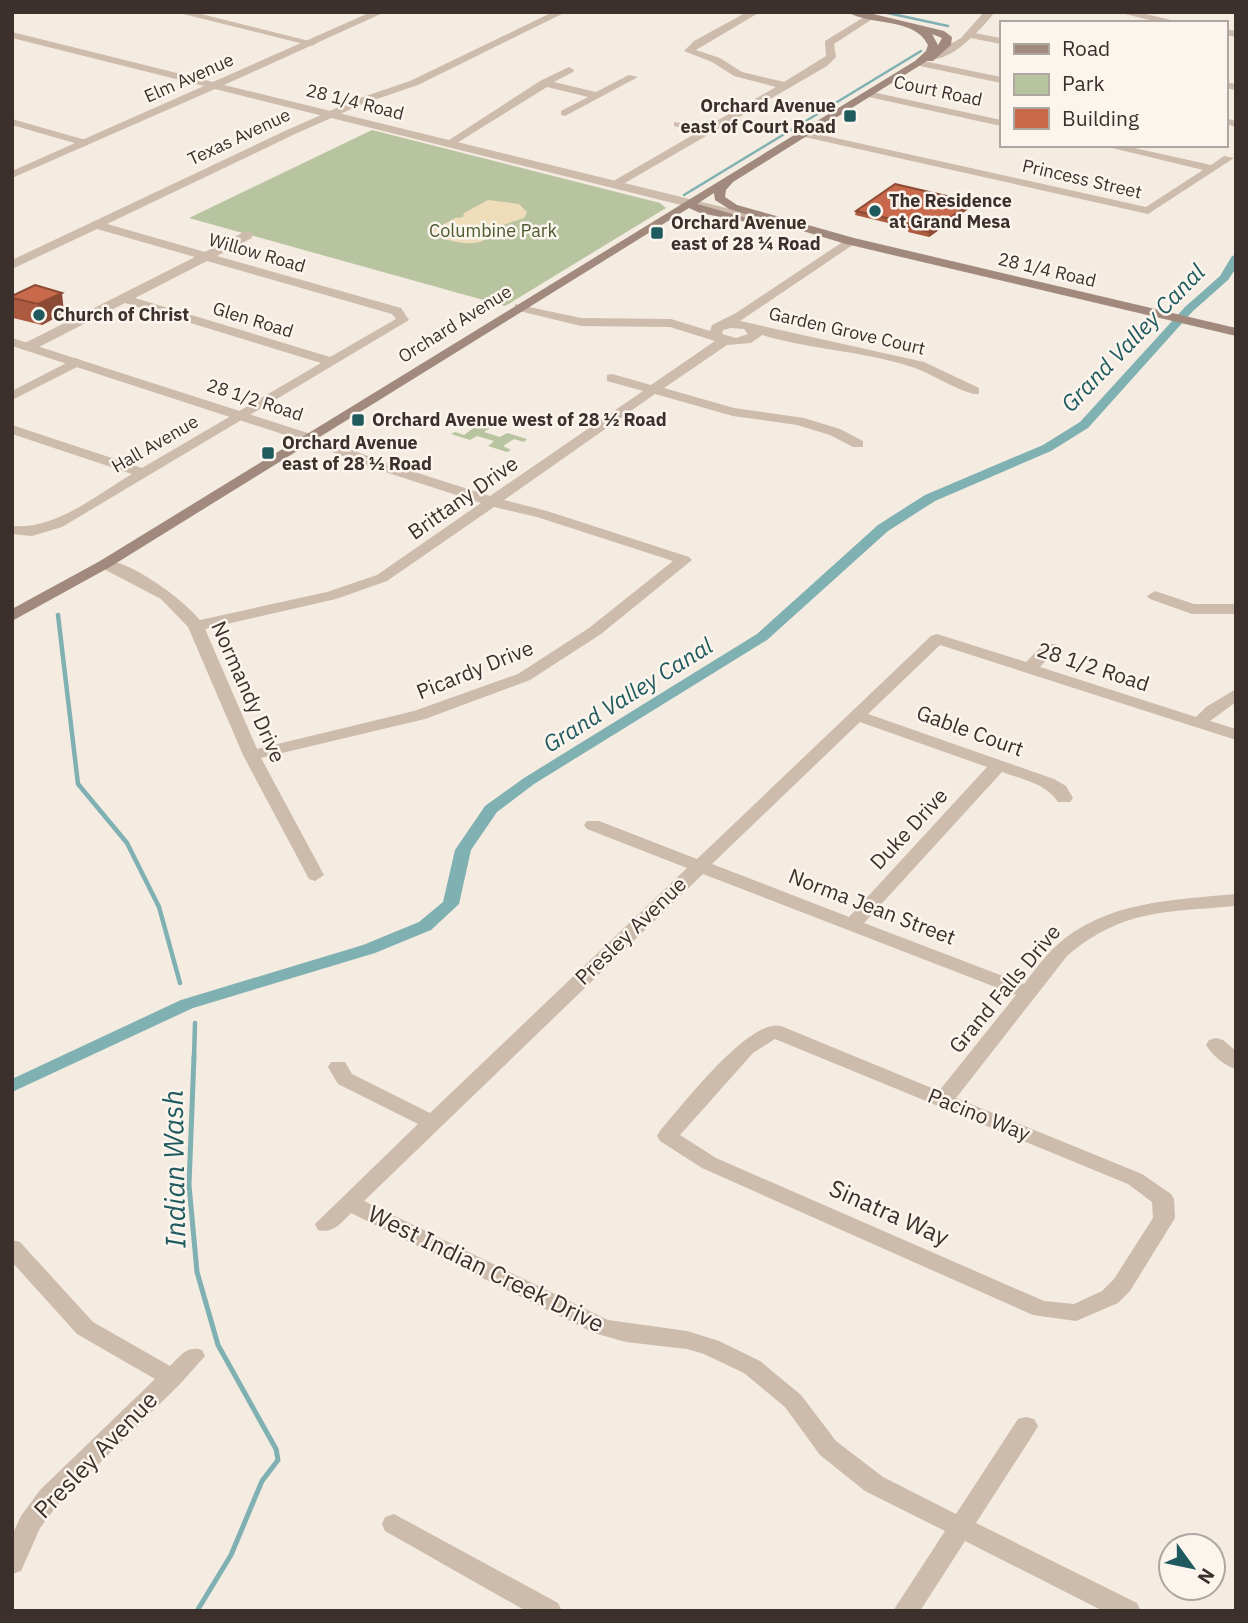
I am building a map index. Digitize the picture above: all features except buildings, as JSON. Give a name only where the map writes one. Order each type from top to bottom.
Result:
[{"type":"main road","points":[[852,12],[937,31],[947,37],[946,45],[935,57]]},
{"type":"main road","points":[[913,25],[928,35],[933,44]]},
{"type":"main road","name":"Orchard Avenue","points":[[12,617],[105,564],[919,63],[932,52],[933,44]]},
{"type":"main road","name":"Orchard Avenue","points":[[919,63],[935,57]]},
{"type":"main road","points":[[729,179],[719,194],[726,204],[787,220],[816,232]]},
{"type":"main road","name":"28 1/4 Road","points":[[688,204],[700,210],[738,219],[850,241]]},
{"type":"main road","name":"28 1/4 Road","points":[[816,232],[1236,332]]},
{"type":"street","points":[[180,12],[312,43]]},
{"type":"street","name":"Elm Avenue","points":[[12,175],[380,12]]},
{"type":"street","name":"Texas Avenue","points":[[12,265],[331,114],[414,83],[561,12]]},
{"type":"street","points":[[755,12],[698,43],[689,51],[716,60],[738,75],[786,86]]},
{"type":"street","name":"Orchard Avenue","points":[[935,57],[969,35],[990,12]]},
{"type":"street","points":[[1122,12],[1168,21]]},
{"type":"street","points":[[614,185],[829,60],[831,57],[828,43],[872,16]]},
{"type":"street","name":"28 1/4 Road","points":[[12,35],[688,204],[706,205],[816,232]]},
{"type":"street","points":[[947,37],[969,35],[1000,41]]},
{"type":"street","name":"Orchard Avenue","points":[[933,44],[947,37]]},
{"type":"street","points":[[919,63],[1000,80]]},
{"type":"street","points":[[448,144],[569,70]]},
{"type":"street","points":[[565,113],[633,77]]},
{"type":"street","points":[[544,83],[598,96]]},
{"type":"street","name":"Court Road","points":[[868,94],[1000,123]]},
{"type":"street","points":[[12,122],[85,143]]},
{"type":"street","points":[[678,124],[708,131]]},
{"type":"street","name":"Princess Street","points":[[804,134],[1148,211],[1211,168]]},
{"type":"street","points":[[1114,147],[1211,168],[1228,158]]},
{"type":"street","name":"Willow Road","points":[[96,225],[397,311],[403,320]]},
{"type":"street","points":[[28,347],[248,235]]},
{"type":"street","name":"Brittany Drive","points":[[196,625],[331,596],[368,585],[399,568],[654,390],[740,316],[850,241]]},
{"type":"street","name":"Glen Road","points":[[123,298],[332,362]]},
{"type":"street","points":[[519,307],[581,322],[645,320],[671,323],[720,335]]},
{"type":"street","name":"Hall Avenue","points":[[12,530],[32,532],[57,524],[403,320]]},
{"type":"street","name":"Garden Grove Court","points":[[720,335],[736,324],[812,345],[863,350],[933,368],[974,391]]},
{"type":"street","name":"28 1/2 Road","points":[[12,342],[309,438],[378,465],[684,560]]},
{"type":"street","points":[[12,396],[76,362]]},
{"type":"street","points":[[612,378],[733,412],[799,421],[835,432],[858,444]]},
{"type":"street","points":[[12,429],[143,474]]},
{"type":"street","name":"Picardy Drive","points":[[251,755],[419,715],[524,677],[577,645],[684,560]]},
{"type":"street","name":"Normandy Drive","points":[[105,564],[166,593],[187,612],[196,625],[251,755],[315,875]]},
{"type":"street","points":[[1155,596],[1192,609],[1236,609]]},
{"type":"street","name":"28 1/2 Road","points":[[937,639],[1236,735]]},
{"type":"street","name":"Presley Avenue","points":[[326,1224],[937,639]]},
{"type":"street","points":[[1029,669],[1050,647]]},
{"type":"street","points":[[1199,723],[1212,710],[1236,694]]},
{"type":"street","name":"Gable Court","points":[[856,715],[1048,783],[1060,790],[1064,798]]},
{"type":"street","name":"Duke Drive","points":[[853,924],[999,765]]},
{"type":"street","name":"Norma Jean Street","points":[[593,825],[701,864],[1027,992]]},
{"type":"street","name":"Grand Falls Drive","points":[[943,1100],[1060,952],[1093,926],[1144,910],[1236,900]]},
{"type":"street","name":"Pacino Way","points":[[667,1136],[746,1048],[774,1031],[1135,1179],[1163,1199],[1164,1218],[1122,1285],[1110,1297],[1096,1304]]},
{"type":"street","points":[[1216,1045],[1236,1062]]},
{"type":"street","points":[[338,1067],[345,1079],[432,1122]]},
{"type":"street","name":"Sinatra Way","points":[[667,1136],[709,1163],[1041,1309],[1076,1313],[1096,1304]]},
{"type":"street","name":"West Indian Creek Drive","points":[[348,1202],[602,1327],[687,1340],[711,1347],[752,1367],[793,1401],[828,1448],[874,1484],[1128,1611]]},
{"type":"street","points":[[12,1248],[85,1328],[172,1378]]},
{"type":"street","name":"Presley Avenue","points":[[12,1564],[30,1523],[49,1497],[194,1356]]},
{"type":"street","points":[[906,1611],[1026,1426]]},
{"type":"street","points":[[394,1524],[549,1611]]},
{"type":"green space","name":"Columbine Park","points":[[372,130],[660,203],[666,208],[505,306],[189,218]]},
{"type":"green space","points":[[470,422],[490,428],[484,432],[500,437],[507,433],[527,439],[524,442],[514,439],[503,446],[511,450],[507,452],[488,446],[494,441],[477,436],[470,440],[451,434],[455,432],[464,435],[475,427],[467,424]]},
{"type":"sand","points":[[488,200],[519,204],[527,212],[524,218],[494,228],[490,236],[475,243],[455,242],[430,232],[455,218],[463,217],[464,213]]},
{"type":"waterway","name":"Indian Wash","points":[[883,12],[948,26]]},
{"type":"waterway","name":"Indian Wash","points":[[684,195],[921,51]]},
{"type":"waterway","name":"Grand Valley Canal","points":[[12,1086],[187,1004],[369,949],[425,926],[451,904],[463,850],[491,809],[529,781],[762,637],[883,528],[930,498],[1047,448],[1084,425],[1189,309],[1224,278],[1236,258]]},
{"type":"waterway","name":"Indian Wash","points":[[58,615],[78,784],[127,843],[159,907],[180,983]]},
{"type":"waterway","name":"Indian Wash","points":[[194,1058],[195,1023]]},
{"type":"waterway","name":"Indian Wash","points":[[194,1056],[189,1185],[197,1272],[218,1345],[276,1449],[278,1460],[262,1481],[231,1555],[197,1611]]},
{"type":"place","name":"Orchard Avenue east of Court Road","points":[[850,116]]},
{"type":"place","name":"The Residence at Grand Mesa","points":[[875,211]]},
{"type":"place","name":"Orchard Avenue east of 28 ¼ Road","points":[[657,233]]},
{"type":"place","name":"Church of Christ","points":[[39,315]]},
{"type":"place","name":"Orchard Avenue west of 28 ½ Road","points":[[358,420]]},
{"type":"place","name":"Orchard Avenue east of 28 ½ Road","points":[[268,453]]}]
